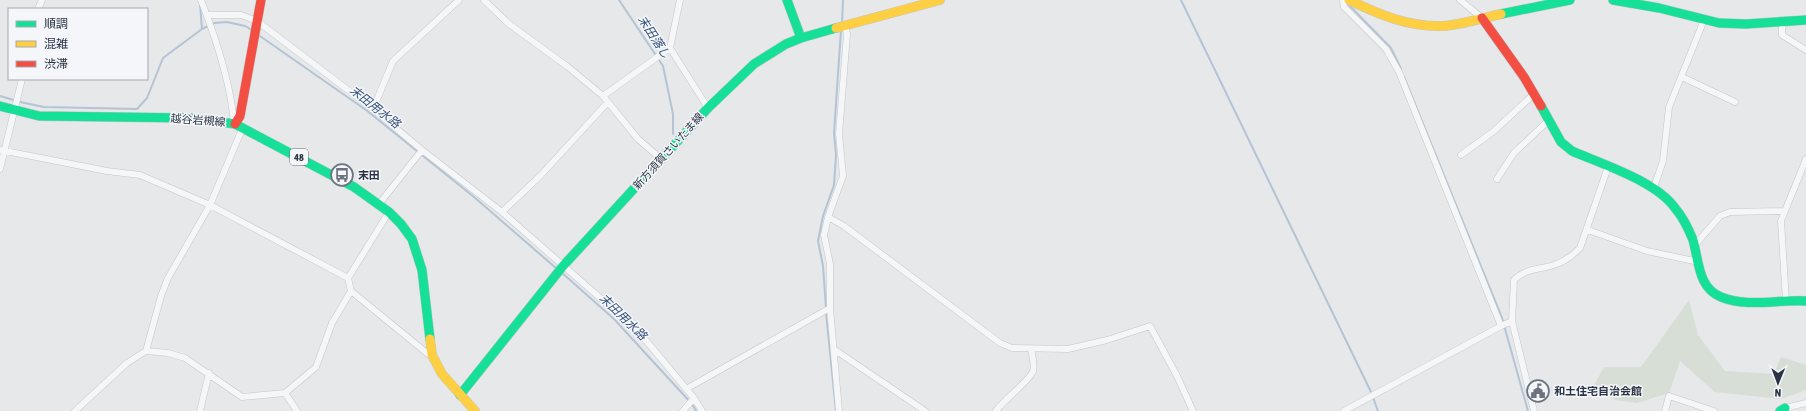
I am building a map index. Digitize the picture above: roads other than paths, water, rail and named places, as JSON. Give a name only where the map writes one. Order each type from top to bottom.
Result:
[{"type":"main road","points":[[239,125],[261,0]]},
{"type":"main road","points":[[787,0],[801,38]]},
{"type":"main road","name":"新方須賀さいたま線","points":[[460,395],[563,266],[708,108],[754,64],[786,44],[801,38],[940,0]]},
{"type":"main road","points":[[1349,0],[1378,14],[1412,24],[1444,26],[1570,0]]},
{"type":"main road","points":[[1613,0],[1631,2],[1704,20],[1731,24],[1806,20]]},
{"type":"main road","points":[[1482,18],[1534,94],[1561,142],[1572,151],[1654,187],[1675,207],[1692,238],[1704,283],[1709,290],[1721,297],[1736,301],[1754,303],[1806,301]]},
{"type":"main road","name":"越谷岩槻線","points":[[0,106],[15,105],[39,116],[190,118],[239,125],[354,187],[389,212],[401,224],[412,239],[422,270],[432,355],[442,374],[475,411]]},
{"type":"street","points":[[146,351],[161,296],[168,278],[210,205],[239,125],[207,15],[201,0]]},
{"type":"street","points":[[374,109],[393,62],[460,0]]},
{"type":"street","points":[[484,0],[509,24],[568,67],[603,96],[638,139],[661,159]]},
{"type":"street","points":[[603,96],[670,48],[680,0]]},
{"type":"street","points":[[1344,0],[1344,8],[1386,49],[1399,72],[1501,326]]},
{"type":"street","points":[[1460,0],[1482,18]]},
{"type":"street","points":[[207,15],[241,15],[257,21],[374,109],[422,150],[502,212],[638,331],[694,398],[702,411]]},
{"type":"street","points":[[1654,187],[1663,161],[1669,107],[1704,20]]},
{"type":"street","points":[[1782,22],[1784,36],[1806,50]]},
{"type":"street","points":[[839,411],[835,350],[830,308],[830,264],[824,235],[828,217],[843,176],[839,134],[847,34],[845,25]]},
{"type":"street","points":[[670,48],[708,108]]},
{"type":"street","points":[[1682,77],[1735,102]]},
{"type":"street","points":[[0,169],[2,151],[22,80]]},
{"type":"street","points":[[1461,155],[1494,131],[1534,94]]},
{"type":"street","points":[[502,212],[540,176],[608,102]]},
{"type":"street","points":[[1497,179],[1514,153],[1549,120]]},
{"type":"street","points":[[379,204],[422,150]]},
{"type":"street","points":[[2,151],[140,175],[210,205],[348,278]]},
{"type":"street","points":[[1786,301],[1781,221],[1806,159]]},
{"type":"street","points":[[1534,411],[1512,321],[1514,280],[1522,272],[1556,265],[1580,248],[1588,230],[1608,168]]},
{"type":"street","points":[[1694,246],[1720,216],[1730,212],[1785,211]]},
{"type":"street","points":[[389,212],[348,278],[351,291],[428,354],[432,355]]},
{"type":"street","points":[[828,217],[844,226],[1000,343],[1012,348],[1068,349],[1107,340],[1150,326],[1177,376],[1193,411]]},
{"type":"street","points":[[1588,230],[1647,251],[1699,262]]},
{"type":"street","points":[[75,411],[127,364],[146,351],[168,353],[185,358],[242,397],[285,393],[316,367],[332,323],[351,291]]},
{"type":"street","points":[[686,389],[830,308]]},
{"type":"street","points":[[1344,411],[1512,321]]},
{"type":"street","points":[[996,411],[1000,404],[1030,376],[1034,370],[1032,349]]},
{"type":"street","points":[[835,350],[925,411]]},
{"type":"street","points":[[200,411],[208,373]]},
{"type":"street","points":[[285,393],[297,411]]},
{"type":"street","points":[[1664,411],[1669,396],[1714,411]]},
{"type":"street","points":[[683,411],[694,398]]},
{"type":"street","points":[[1783,410],[1806,403]]},
{"type":"waterway","name":"末田落し","points":[[619,0],[663,66],[673,114],[673,134]]},
{"type":"waterway","points":[[842,24],[843,0]]},
{"type":"waterway","points":[[1181,0],[1371,392],[1378,411]]},
{"type":"waterway","points":[[1346,2],[1391,48],[1401,69]]},
{"type":"waterway","points":[[200,4],[202,29]]},
{"type":"waterway","name":"末田用水路","points":[[0,96],[44,107],[137,109],[147,98],[163,58],[202,29],[214,23],[227,22],[245,26],[252,30]]},
{"type":"waterway","points":[[826,308],[823,266],[818,241],[823,216],[834,185],[836,155],[834,133],[841,30]]},
{"type":"waterway","name":"末田用水路","points":[[257,34],[366,110],[474,197],[557,269]]},
{"type":"waterway","points":[[1404,77],[1502,318],[1528,411]]},
{"type":"waterway","name":"末田用水路","points":[[561,272],[614,319],[692,404],[696,411]]},
{"type":"waterway","points":[[826,313],[836,411]]},
{"type":"place","name":"末田","points":[[342,175]]},
{"type":"place","name":"和土住宅自治会館","points":[[1538,391]]}]
